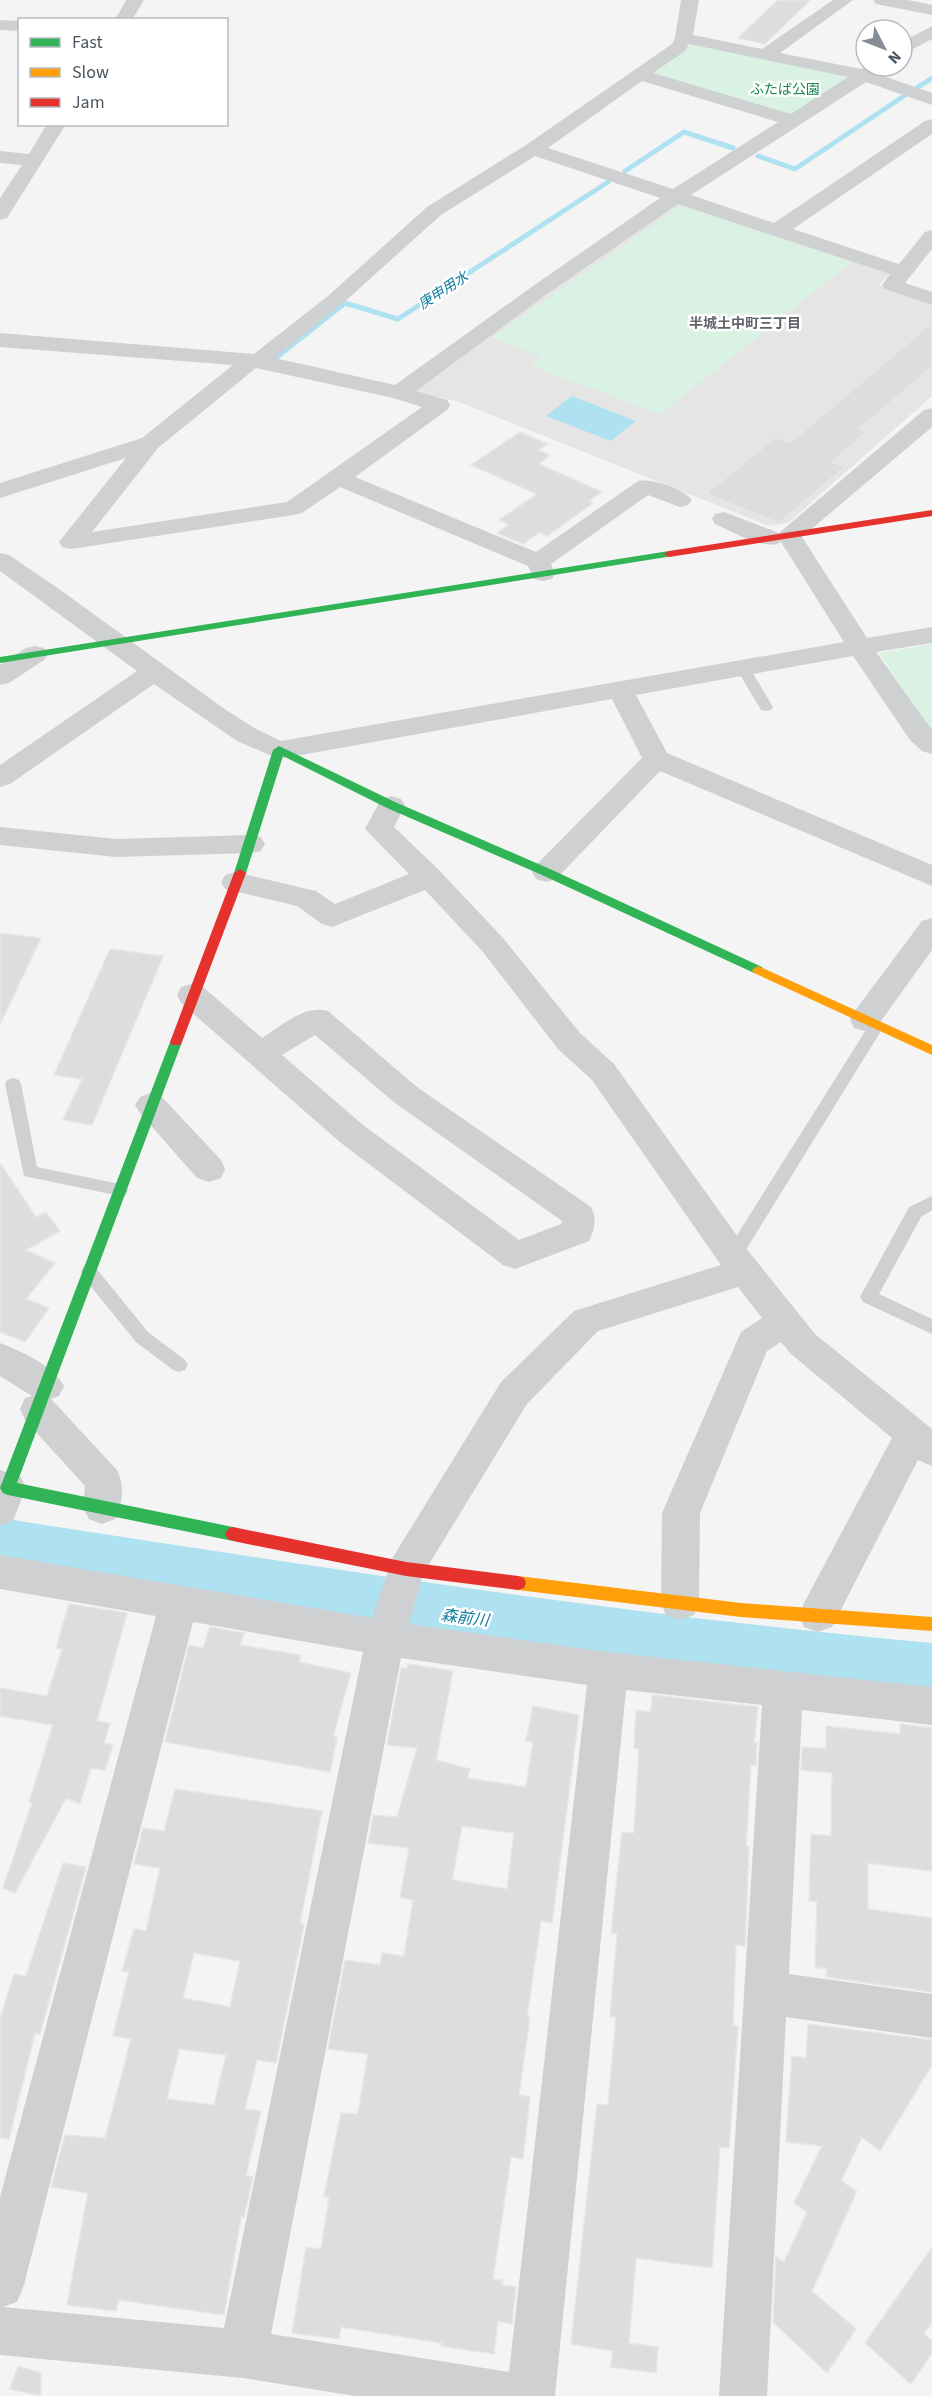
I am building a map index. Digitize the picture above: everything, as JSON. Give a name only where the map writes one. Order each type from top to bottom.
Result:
[{"type":"street","points":[[124,18],[135,0]]},
{"type":"street","points":[[49,566],[150,443],[335,300],[434,211],[533,149],[679,47],[684,38],[690,0]]},
{"type":"street","points":[[765,55],[844,0]]},
{"type":"street","points":[[882,0],[932,10]]},
{"type":"street","points":[[0,25],[18,26]]},
{"type":"street","points":[[914,42],[932,31]]},
{"type":"street","points":[[684,38],[765,55],[854,68]]},
{"type":"street","points":[[640,75],[795,121]]},
{"type":"street","points":[[399,393],[540,290],[676,196],[860,78]]},
{"type":"street","points":[[886,78],[932,99]]},
{"type":"street","points":[[777,230],[932,125]]},
{"type":"street","points":[[0,214],[56,126]]},
{"type":"street","points":[[533,149],[903,272]]},
{"type":"street","points":[[0,158],[34,160]]},
{"type":"street","points":[[932,236],[892,285],[932,299]]},
{"type":"street","points":[[0,340],[255,361],[399,393],[439,405],[294,508],[49,566],[0,591]]},
{"type":"street","points":[[780,537],[932,415]]},
{"type":"street","points":[[0,491],[150,443]]},
{"type":"street","points":[[338,478],[541,568]]},
{"type":"street","points":[[541,568],[646,486],[680,500]]},
{"type":"street","points":[[0,660],[541,568],[780,537],[932,513]]},
{"type":"street","points":[[724,519],[780,537],[920,734],[932,745]]},
{"type":"street","points":[[0,560],[49,566],[112,641],[255,742],[279,750],[391,805],[546,872],[932,1050]]},
{"type":"street","points":[[279,750],[619,688],[932,635]]},
{"type":"street","points":[[0,678],[35,654]]},
{"type":"street","points":[[0,778],[153,672]]},
{"type":"street","points":[[619,688],[656,759],[932,876]]},
{"type":"street","points":[[279,750],[251,844],[3,1495],[102,1508],[406,1569],[741,1610],[932,1624]]},
{"type":"street","points":[[546,872],[656,759]]},
{"type":"street","points":[[391,805],[379,829],[429,877],[493,945],[569,1041],[603,1072],[740,1263],[803,1344],[922,1442],[818,1615]]},
{"type":"street","points":[[0,836],[116,848],[251,844]]},
{"type":"street","points":[[235,882],[306,898],[332,917],[429,877]]},
{"type":"street","points":[[870,1023],[932,928]]},
{"type":"street","points":[[192,995],[351,1134],[515,1256],[577,1232],[579,1216],[406,1095],[317,1019],[261,1053]]},
{"type":"street","points":[[151,1105],[209,1170]]},
{"type":"street","points":[[243,2354],[385,1638],[406,1569],[514,1393],[586,1321],[740,1263]]},
{"type":"street","points":[[680,1603],[681,1513],[753,1342],[785,1321]]},
{"type":"street","points":[[0,1358],[42,1397],[104,1481],[102,1508]]},
{"type":"street","points":[[0,1572],[385,1638],[608,1670],[932,1706]]},
{"type":"street","points":[[0,2286],[179,1603]]},
{"type":"street","points":[[0,2331],[243,2354],[364,2385],[508,2396],[608,1670]]},
{"type":"street","points":[[742,2396],[783,1690]]},
{"type":"street","points":[[766,1992],[932,2016]]},
{"type":"lane","points":[[743,668],[766,707]]},
{"type":"lane","points":[[740,1263],[870,1023]]},
{"type":"lane","points":[[13,1084],[30,1172],[120,1190]]},
{"type":"lane","points":[[932,1202],[915,1212],[869,1297],[932,1327]]},
{"type":"lane","points":[[89,1272],[142,1337],[179,1365]]},
{"type":"shaded area","points":[[679,202],[890,273],[879,285],[932,303],[932,396],[788,523],[769,526],[457,401],[415,392],[409,387]]},
{"type":"green space","name":"ふたば公園","points":[[691,44],[844,76],[848,80],[793,115],[656,76],[654,72]]},
{"type":"green space","points":[[680,206],[852,262],[660,414],[531,366],[542,357],[491,338]]},
{"type":"green space","points":[[932,644],[932,733],[879,653]]},
{"type":"water","points":[[572,396],[636,421],[611,441],[546,416]]},
{"type":"building","points":[[778,0],[810,0],[765,44],[738,38]]},
{"type":"building","points":[[932,323],[932,367],[859,429],[867,432],[832,462],[845,467],[779,523],[706,494],[776,437],[790,443]]},
{"type":"building","points":[[520,432],[548,444],[538,450],[550,455],[539,464],[602,492],[589,501],[593,503],[547,536],[540,532],[523,544],[497,533],[509,525],[499,520],[537,494],[471,465]]},
{"type":"building","points":[[0,933],[41,938],[0,1024]]},
{"type":"building","points":[[110,949],[163,956],[92,1125],[63,1120],[82,1079],[54,1075]]},
{"type":"building","points":[[0,1163],[36,1217],[46,1212],[60,1231],[26,1250],[55,1263],[26,1299],[49,1308],[25,1342],[0,1332]]},
{"type":"building","points":[[69,1604],[127,1613],[97,1721],[110,1723],[104,1743],[113,1745],[105,1770],[91,1768],[80,1804],[66,1798],[15,1893],[3,1888],[32,1803],[29,1802],[53,1725],[0,1716],[0,1688],[47,1696],[62,1649],[56,1648]]},
{"type":"building","points":[[210,1627],[244,1633],[240,1645],[301,1655],[299,1662],[351,1673],[333,1736],[337,1737],[330,1772],[165,1742],[189,1645],[203,1648]]},
{"type":"building","points":[[408,1664],[453,1671],[436,1760],[470,1769],[467,1778],[526,1787],[533,1742],[526,1741],[533,1706],[579,1715],[552,1923],[541,1921],[527,2017],[530,2017],[519,2095],[530,2097],[523,2159],[511,2157],[493,2279],[503,2280],[502,2285],[516,2287],[512,2324],[498,2321],[494,2354],[341,2327],[339,2339],[292,2333],[306,2247],[321,2249],[329,2197],[324,2196],[341,2113],[358,2114],[368,2054],[328,2049],[345,1960],[380,1965],[382,1953],[404,1956],[413,1900],[400,1897],[409,1848],[368,1843],[373,1815],[397,1817],[417,1748],[387,1745],[401,1668],[407,1669]],"holes":[[[462,1826],[514,1833],[507,1889],[452,1880]]]},
{"type":"building","points":[[652,1695],[758,1707],[754,1742],[757,1743],[756,1765],[751,1765],[746,1846],[749,1847],[745,1946],[736,1945],[733,2026],[738,2026],[729,2148],[720,2147],[712,2268],[636,2258],[629,2343],[658,2347],[656,2373],[611,2367],[613,2351],[571,2344],[597,2104],[608,2105],[616,2017],[610,2016],[617,1934],[611,1933],[622,1832],[634,1833],[639,1749],[634,1748],[636,1710],[651,1712]]},
{"type":"building","points":[[900,1724],[932,1728],[932,1871],[868,1863],[868,1909],[932,1918],[932,1992],[826,1977],[827,1969],[815,1967],[817,1902],[809,1901],[811,1834],[831,1836],[832,1773],[801,1770],[802,1747],[826,1749],[826,1726],[900,1734]]},
{"type":"building","points":[[175,1789],[322,1811],[300,1923],[304,1924],[276,2063],[257,2060],[245,2109],[261,2111],[246,2176],[253,2177],[244,2217],[241,2217],[224,2315],[119,2300],[116,2311],[67,2305],[88,2193],[51,2187],[65,2135],[105,2138],[131,2039],[113,2036],[129,1972],[122,1971],[134,1929],[146,1931],[160,1868],[134,1864],[143,1828],[164,1831]],"holes":[[[194,1953],[240,1961],[230,2007],[183,1998]],[[179,2049],[226,2055],[214,2105],[167,2099]]]},
{"type":"building","points":[[63,1863],[86,1867],[40,2034],[35,2033],[9,2139],[0,2138],[0,2019],[14,1974],[26,1976]]},
{"type":"building","points":[[808,2024],[932,2040],[932,2065],[880,2151],[862,2137],[841,2181],[857,2191],[812,2291],[856,2329],[827,2373],[773,2322],[776,2257],[784,2262],[807,2212],[794,2203],[822,2146],[786,2142],[792,2056],[806,2058]]},
{"type":"building","points":[[932,2247],[932,2323],[924,2334],[932,2341],[932,2353],[911,2384],[865,2343]]},
{"type":"building","points":[[18,2366],[41,2373],[41,2396],[10,2389]]},
{"type":"waterway","name":"庚申用水","points":[[918,87],[932,78]]},
{"type":"waterway","name":"庚申用水","points":[[758,156],[795,169],[904,96]]},
{"type":"waterway","name":"庚申用水","points":[[625,171],[684,132],[733,148]]},
{"type":"waterway","name":"庚申用水","points":[[277,357],[345,303],[398,319],[608,182]]},
{"type":"waterway","name":"森前川","points":[[0,1543],[19,1548],[431,1613],[826,1663],[932,1673]]},
{"type":"traffic: fast","points":[[0,660],[669,554]]},
{"type":"traffic: fast","points":[[240,873],[279,750],[391,805],[546,872],[758,970]]},
{"type":"traffic: fast","points":[[176,1042],[8,1488],[233,1534]]},
{"type":"traffic: slow","points":[[758,970],[932,1050]]},
{"type":"traffic: slow","points":[[518,1583],[741,1610],[932,1624]]},
{"type":"traffic: jam","points":[[669,554],[932,513]]},
{"type":"traffic: jam","points":[[176,1042],[240,873]]},
{"type":"traffic: jam","points":[[233,1534],[406,1569],[518,1583]]},
{"type":"district","name":"半城土中町三丁目","points":[[745,323]]}]
